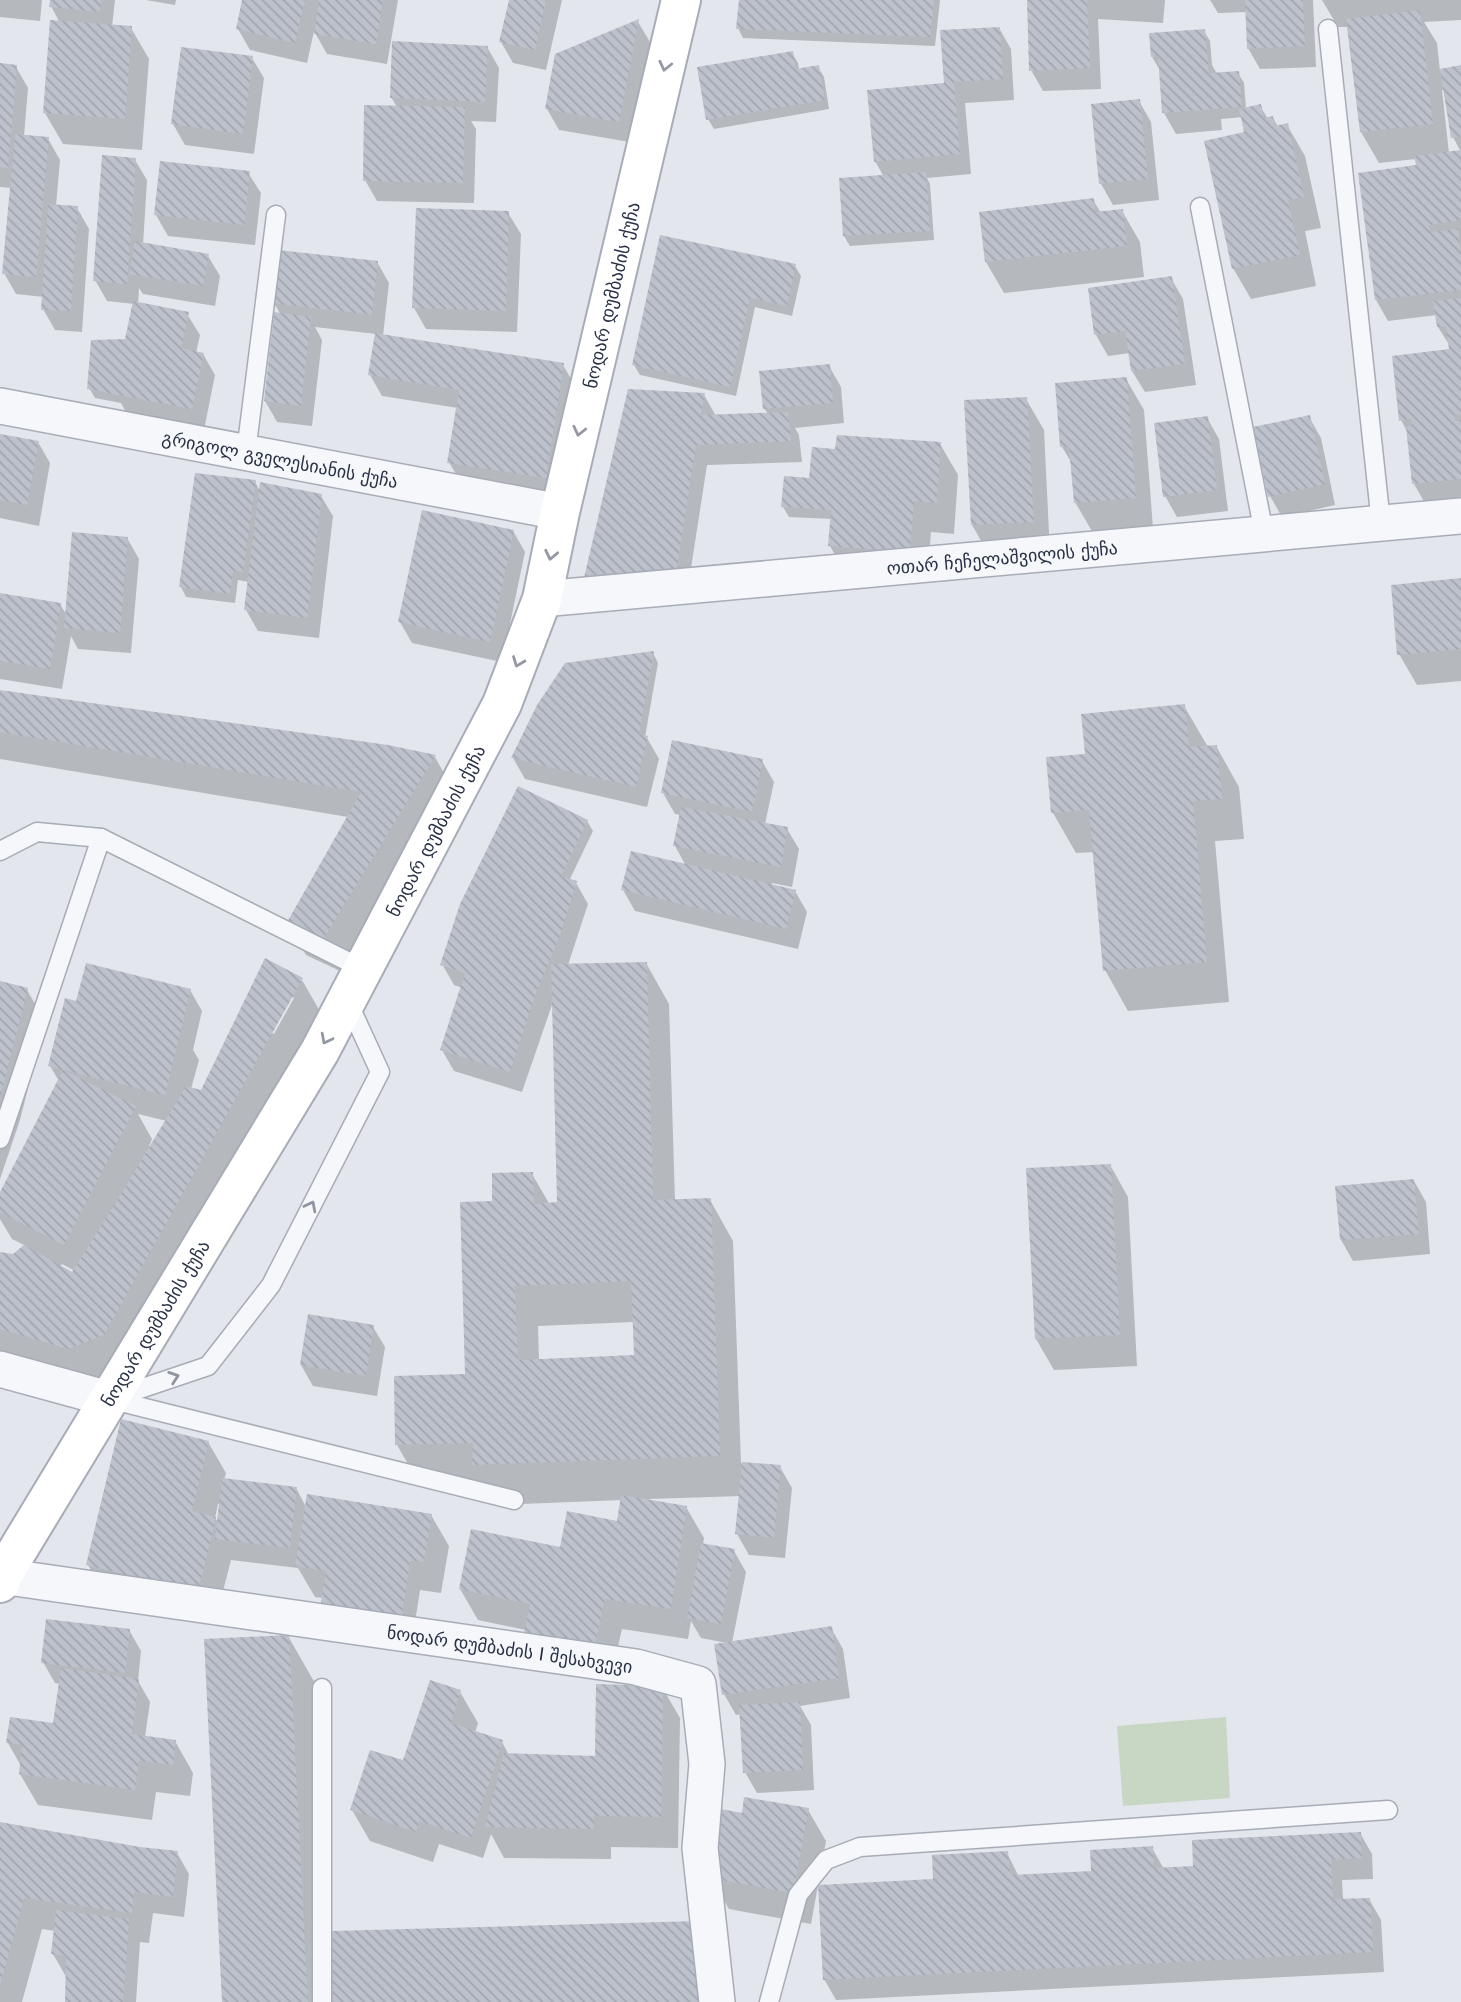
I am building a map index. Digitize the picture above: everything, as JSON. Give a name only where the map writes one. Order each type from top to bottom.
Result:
[{"type":"main road","name":"ნოდარ დუმბაძის ქუჩა","points":[[1,1579],[320,1051],[502,704],[542,598],[681,0]]},
{"type":"street","name":"გრიგოლ გველესიანის ქუჩა","points":[[0,406],[560,512]]},
{"type":"street","name":"ოთარ ჩეჩელაშვილის ქუჩა","points":[[542,598],[1461,516]]},
{"type":"street","points":[[0,1369],[109,1399]]},
{"type":"street","name":"ნოდარ დუმბაძის I შესახვევი","points":[[1,1579],[636,1667],[698,1684],[707,1764],[700,1848],[717,2002]]},
{"type":"lane","points":[[1328,29],[1381,523]]},
{"type":"lane","points":[[1200,207],[1264,533]]},
{"type":"lane","points":[[246,452],[276,215]]},
{"type":"lane","points":[[0,851],[37,832],[101,838],[355,984],[380,1072],[271,1285],[208,1366],[109,1399]]},
{"type":"lane","points":[[0,1139],[101,838]]},
{"type":"lane","points":[[109,1399],[514,1500]]},
{"type":"lane","points":[[322,1688],[322,2002]]},
{"type":"lane","points":[[769,2002],[798,1895],[826,1860],[860,1847],[1388,1810]]},
{"type":"green space","points":[[1226,1717],[1230,1798],[1123,1806],[1117,1726]]},
{"type":"building","points":[[50,0],[101,0],[100,12],[49,7]]},
{"type":"building","points":[[242,0],[305,0],[295,43],[236,29]]},
{"type":"building","points":[[319,0],[383,0],[376,44],[314,34]]},
{"type":"building","points":[[509,0],[546,0],[535,50],[499,42]]},
{"type":"building","points":[[739,0],[934,0],[930,37],[736,29]]},
{"type":"building","points":[[1027,0],[1087,0],[1090,68],[1029,71]]},
{"type":"building","points":[[1245,0],[1303,0],[1305,46],[1247,49]]},
{"type":"building","points":[[1420,10],[1433,124],[1360,132],[1346,19]]},
{"type":"building","points":[[639,19],[619,122],[545,109],[555,54]]},
{"type":"building","points":[[50,20],[132,26],[125,119],[43,113]]},
{"type":"building","points":[[1000,27],[1003,79],[954,82],[960,154],[874,162],[867,90],[944,83],[940,30]]},
{"type":"building","points":[[1205,29],[1209,73],[1239,71],[1242,107],[1162,113],[1158,56],[1151,57],[1149,33]]},
{"type":"building","points":[[392,41],[488,46],[485,102],[390,98]]},
{"type":"building","points":[[181,47],[253,56],[243,134],[171,124]]},
{"type":"building","points":[[793,51],[796,69],[819,65],[825,100],[706,120],[697,67]]},
{"type":"building","points":[[0,63],[17,65],[8,168],[0,167]]},
{"type":"building","points":[[1461,65],[1461,136],[1451,138],[1440,69]]},
{"type":"building","points":[[1140,99],[1148,179],[1099,184],[1091,104]]},
{"type":"building","points":[[1261,104],[1264,118],[1273,116],[1275,126],[1288,123],[1304,197],[1288,200],[1300,255],[1232,269],[1204,141],[1244,132],[1239,109]]},
{"type":"building","points":[[364,105],[465,107],[463,183],[363,181]]},
{"type":"building","points":[[15,134],[49,137],[36,277],[2,274]]},
{"type":"building","points":[[1461,150],[1461,220],[1429,225],[1430,232],[1458,229],[1461,290],[1375,300],[1358,173],[1416,165],[1414,156]]},
{"type":"building","points":[[102,155],[136,158],[127,284],[93,281]]},
{"type":"building","points":[[160,161],[250,171],[244,225],[154,215]]},
{"type":"building","points":[[926,172],[930,231],[843,236],[839,178]]},
{"type":"building","points":[[1094,198],[1095,212],[1123,209],[1127,246],[985,262],[979,212]]},
{"type":"building","points":[[48,204],[78,206],[71,311],[41,310]]},
{"type":"building","points":[[416,208],[509,211],[506,311],[412,308]]},
{"type":"building","points":[[660,235],[796,264],[787,306],[750,298],[730,387],[632,365]]},
{"type":"building","points":[[135,241],[209,254],[203,286],[129,274]]},
{"type":"building","points":[[278,250],[378,261],[372,315],[272,303]]},
{"type":"building","points":[[1172,276],[1185,364],[1131,371],[1125,331],[1094,335],[1088,288]]},
{"type":"building","points":[[1461,298],[1461,414],[1454,415],[1455,421],[1461,420],[1461,479],[1412,484],[1406,427],[1412,426],[1411,419],[1399,421],[1392,356],[1449,349],[1446,327],[1437,327],[1433,301]]},
{"type":"building","points":[[133,301],[189,312],[181,348],[204,353],[192,409],[87,389],[91,340],[125,339]]},
{"type":"building","points":[[274,312],[311,317],[301,406],[264,401]]},
{"type":"building","points":[[375,333],[564,363],[546,478],[447,463],[459,390],[368,375]]},
{"type":"building","points":[[830,364],[833,403],[763,409],[759,371]]},
{"type":"building","points":[[1127,377],[1136,498],[1074,503],[1069,447],[1060,447],[1055,383]]},
{"type":"building","points":[[628,389],[705,393],[701,415],[788,412],[791,441],[696,445],[676,574],[583,582]]},
{"type":"building","points":[[1027,397],[1034,522],[971,525],[964,400]]},
{"type":"building","points":[[1310,415],[1325,484],[1268,497],[1253,427]]},
{"type":"building","points":[[1208,416],[1217,490],[1163,497],[1154,423]]},
{"type":"building","points":[[0,434],[39,441],[27,505],[0,500]]},
{"type":"building","points":[[837,435],[941,442],[937,503],[914,501],[910,552],[828,546],[831,510],[781,507],[784,476],[809,478],[812,447],[835,449]]},
{"type":"building","points":[[195,473],[256,480],[243,572],[233,571],[230,594],[179,587]]},
{"type":"building","points":[[260,482],[322,494],[307,618],[244,610]]},
{"type":"building","points":[[422,510],[514,530],[490,642],[398,622]]},
{"type":"building","points":[[72,532],[128,537],[120,633],[64,628]]},
{"type":"building","points":[[1461,578],[1461,649],[1397,655],[1391,585]]},
{"type":"building","points":[[0,593],[61,603],[50,669],[0,661]]},
{"type":"building","points":[[654,651],[639,734],[648,736],[636,787],[511,758],[537,705],[565,663]]},
{"type":"building","points":[[0,690],[388,745],[436,755],[322,941],[286,924],[361,792],[0,732]]},
{"type":"building","points":[[1185,704],[1189,747],[1217,745],[1222,799],[1193,801],[1207,962],[1103,971],[1089,810],[1051,813],[1046,757],[1085,754],[1081,714]]},
{"type":"building","points":[[672,740],[763,759],[752,812],[661,793]]},
{"type":"building","points":[[518,786],[588,820],[561,876],[577,881],[560,936],[535,995],[510,1072],[440,1050],[465,973],[440,965],[460,904]]},
{"type":"building","points":[[681,807],[788,827],[781,867],[673,846]]},
{"type":"building","points":[[631,851],[796,890],[786,929],[621,890]]},
{"type":"building","points":[[265,958],[303,978],[104,1335],[68,1349],[0,1329],[0,1252],[13,1254],[24,1245],[72,1272],[186,1086],[201,1090]]},
{"type":"building","points":[[647,962],[653,1200],[711,1198],[720,1456],[472,1465],[473,1443],[395,1445],[394,1376],[465,1374],[460,1202],[492,1201],[492,1173],[533,1172],[534,1204],[557,1202],[551,964]],"holes":[[[631,1281],[634,1355],[518,1360],[515,1286]]]},
{"type":"building","points":[[86,963],[191,989],[165,1095],[48,1066],[65,998],[76,1001]]},
{"type":"building","points":[[0,981],[28,988],[1,1094],[0,1094]]},
{"type":"building","points":[[63,1070],[136,1106],[64,1245],[0,1212],[0,1192]]},
{"type":"building","points":[[1111,1164],[1120,1335],[1035,1339],[1026,1168]]},
{"type":"building","points":[[1414,1179],[1419,1234],[1340,1240],[1335,1186]]},
{"type":"building","points":[[308,1314],[374,1325],[366,1376],[300,1365]]},
{"type":"building","points":[[121,1419],[209,1441],[192,1511],[216,1517],[198,1592],[86,1565]]},
{"type":"building","points":[[742,1462],[781,1465],[774,1538],[735,1534]]},
{"type":"building","points":[[222,1478],[297,1487],[290,1548],[215,1539]]},
{"type":"building","points":[[307,1494],[432,1514],[424,1562],[410,1561],[401,1622],[320,1608],[326,1571],[295,1566]]},
{"type":"building","points":[[621,1495],[687,1506],[671,1609],[605,1599],[593,1652],[523,1637],[530,1604],[459,1589],[471,1529],[560,1547],[567,1511],[617,1521]]},
{"type":"building","points":[[701,1543],[735,1549],[721,1624],[687,1618]]},
{"type":"building","points":[[46,1619],[130,1629],[125,1673],[41,1663]]},
{"type":"building","points":[[832,1626],[839,1678],[722,1695],[714,1644]]},
{"type":"building","points":[[289,1635],[308,2002],[222,2002],[204,1639]]},
{"type":"building","points":[[61,1668],[139,1679],[132,1734],[176,1740],[173,1765],[139,1761],[135,1790],[19,1774],[22,1745],[6,1743],[10,1717],[53,1723]]},
{"type":"building","points":[[430,1680],[461,1690],[451,1723],[503,1740],[471,1838],[419,1821],[416,1832],[350,1810],[370,1750],[403,1760]]},
{"type":"building","points":[[596,1684],[663,1686],[661,1817],[594,1816],[594,1829],[485,1827],[504,1753],[595,1756]]},
{"type":"building","points":[[800,1702],[803,1770],[743,1773],[739,1705]]},
{"type":"building","points":[[744,1797],[809,1808],[793,1893],[709,1878],[721,1809],[742,1813]]},
{"type":"building","points":[[0,1822],[140,1847],[178,1851],[173,1897],[134,1892],[132,1913],[24,1898],[0,1986]]},
{"type":"building","points":[[1361,1832],[1362,1858],[1331,1860],[1333,1899],[1370,1898],[1373,1952],[823,1980],[818,1885],[933,1879],[932,1855],[1008,1851],[1010,1875],[1091,1871],[1090,1850],[1153,1846],[1154,1868],[1193,1866],[1192,1840]]},
{"type":"building","points":[[56,1910],[129,1919],[123,2002],[65,2002],[66,1956],[51,1954]]},
{"type":"building","points":[[699,1921],[699,2002],[333,2002],[332,1931]]}]
